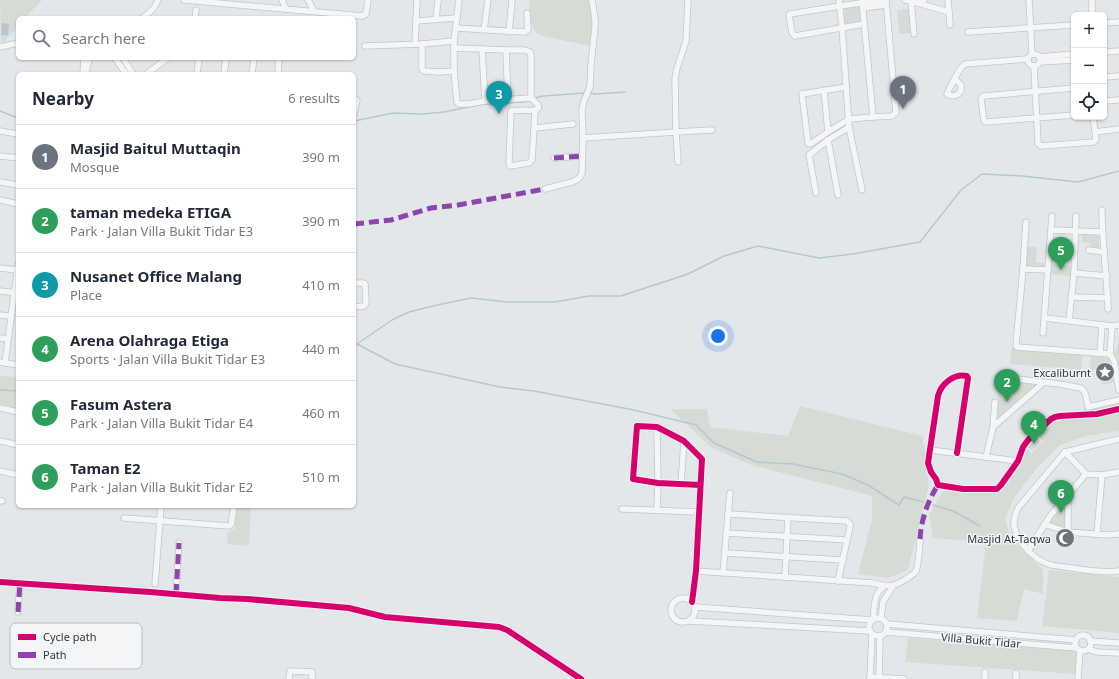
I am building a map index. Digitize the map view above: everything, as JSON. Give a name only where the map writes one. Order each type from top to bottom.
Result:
[{"type":"street","points":[[145,16],[153,10],[158,0]]},
{"type":"street","points":[[184,0],[362,16],[367,12],[368,0]]},
{"type":"street","points":[[282,0],[286,9]]},
{"type":"street","points":[[308,0],[314,11]]},
{"type":"street","points":[[415,44],[417,0]]},
{"type":"street","points":[[436,19],[438,0]]},
{"type":"street","points":[[458,0],[454,41],[456,100],[459,104],[468,104],[508,99],[532,99],[539,108],[534,111],[511,111],[510,166],[529,163],[532,160],[535,128],[534,111]]},
{"type":"street","points":[[484,30],[488,0]]},
{"type":"street","points":[[509,32],[512,0]]},
{"type":"street","points":[[545,188],[572,182],[578,179],[582,174],[582,110],[590,87],[595,27],[592,0]]},
{"type":"street","points":[[678,162],[674,86],[677,68],[686,41],[688,0]]},
{"type":"street","points":[[908,1],[924,0]]},
{"type":"street","points":[[948,0],[950,25]]},
{"type":"street","points":[[1027,61],[1029,56],[1032,54],[1029,0]]},
{"type":"street","points":[[1092,0],[1092,12]]},
{"type":"street","points":[[908,1],[949,12]]},
{"type":"street","points":[[908,1],[914,34]]},
{"type":"street","points":[[846,87],[803,94],[808,143],[810,144],[849,119],[892,116],[896,113],[884,2],[862,4],[839,3],[790,14],[789,17],[792,33],[796,36],[864,24]]},
{"type":"street","points":[[839,3],[849,119],[862,190]]},
{"type":"street","points":[[862,4],[873,117]]},
{"type":"street","points":[[195,16],[196,10]]},
{"type":"street","points":[[456,28],[524,32],[527,31],[528,28],[527,13]]},
{"type":"street","points":[[416,21],[457,18]]},
{"type":"street","points":[[1107,23],[1119,22]]},
{"type":"street","points":[[968,32],[1071,25]]},
{"type":"street","points":[[365,46],[422,44],[454,41]]},
{"type":"street","points":[[0,47],[16,44]]},
{"type":"street","points":[[422,44],[422,68],[424,71],[454,71]]},
{"type":"street","points":[[454,48],[525,50],[530,52],[532,55],[532,99]]},
{"type":"street","points":[[482,49],[485,101]]},
{"type":"street","points":[[506,50],[508,99]]},
{"type":"street","points":[[1107,52],[1119,51]]},
{"type":"street","points":[[1032,54],[1036,54],[1039,60],[1037,66],[1034,67]]},
{"type":"street","points":[[1039,60],[1071,55]]},
{"type":"street","points":[[84,60],[85,72]]},
{"type":"street","points":[[86,72],[89,60]]},
{"type":"street","points":[[116,60],[125,72]]},
{"type":"street","points":[[123,60],[132,72]]},
{"type":"street","points":[[149,72],[165,60]]},
{"type":"street","points":[[197,72],[198,60]]},
{"type":"street","points":[[224,72],[226,60]]},
{"type":"street","points":[[252,72],[254,60]]},
{"type":"street","points":[[278,72],[279,60]]},
{"type":"street","points":[[1039,60],[1071,60]]},
{"type":"street","points":[[955,79],[962,66],[966,67],[1027,61]]},
{"type":"street","points":[[1027,61],[1030,66],[1034,67]]},
{"type":"street","points":[[1034,67],[1038,143],[1042,146],[1094,142],[1096,139],[1093,120]]},
{"type":"street","points":[[1107,77],[1119,76]]},
{"type":"street","points":[[1071,88],[983,96],[981,99],[984,121],[986,122],[1071,115]]},
{"type":"street","points":[[824,90],[828,132]]},
{"type":"street","points":[[1107,101],[1119,100]]},
{"type":"street","points":[[535,128],[573,124]]},
{"type":"street","points":[[816,193],[809,155],[828,140],[850,127]]},
{"type":"street","points":[[1095,132],[1119,129]]},
{"type":"street","points":[[583,138],[712,130]]},
{"type":"street","points":[[0,131],[16,134]]},
{"type":"street","points":[[828,140],[838,195]]},
{"type":"street","points":[[0,156],[16,158]]},
{"type":"street","points":[[554,158],[582,156]]},
{"type":"street","points":[[0,182],[16,185]]},
{"type":"street","points":[[0,200],[16,204]]},
{"type":"street","points":[[1102,210],[1102,232],[1107,276],[1108,309]]},
{"type":"street","points":[[1043,333],[1052,216]]},
{"type":"street","points":[[1069,321],[1074,273],[1076,216]]},
{"type":"street","points":[[1026,222],[1017,347],[1110,354]]},
{"type":"street","points":[[1051,230],[1102,232]]},
{"type":"street","points":[[1089,250],[1104,252]]},
{"type":"street","points":[[0,268],[16,267]]},
{"type":"street","points":[[1023,269],[1048,270]]},
{"type":"street","points":[[1074,273],[1107,276]]},
{"type":"street","points":[[356,283],[365,284],[366,303],[364,306],[356,307]]},
{"type":"street","points":[[0,291],[16,293],[8,339],[2,362],[16,365]]},
{"type":"street","points":[[1072,297],[1108,298]]},
{"type":"street","points":[[0,315],[11,316]]},
{"type":"street","points":[[1045,318],[1112,326],[1119,324]]},
{"type":"street","points":[[1100,353],[1102,325]]},
{"type":"street","points":[[1112,326],[1110,354],[1114,361],[1119,390]]},
{"type":"street","points":[[0,338],[8,339]]},
{"type":"street","points":[[958,453],[968,378],[964,375],[956,376],[950,379],[939,392],[928,463],[938,485],[963,489],[997,489],[1018,461],[1028,440],[1050,419],[1060,416],[1097,414],[1119,409]]},
{"type":"street","points":[[1017,379],[1081,388],[1086,396],[1088,406],[1085,415]]},
{"type":"street","points":[[993,427],[1043,382]]},
{"type":"street","points":[[1088,406],[1119,400]]},
{"type":"street","points":[[986,457],[993,427],[995,402]]},
{"type":"street","points":[[0,408],[16,412]]},
{"type":"street","points":[[690,620],[694,615],[693,605],[702,459],[684,442],[658,427],[637,426],[633,479],[658,483],[700,485]]},
{"type":"street","points":[[657,510],[658,427]]},
{"type":"street","points":[[1119,439],[1065,452],[1018,508],[1014,518],[1014,525],[1024,546],[1042,562],[1089,570],[1119,571]]},
{"type":"street","points":[[0,441],[16,445]]},
{"type":"street","points":[[681,484],[684,442]]},
{"type":"street","points":[[930,450],[1018,461]]},
{"type":"street","points":[[1065,452],[1086,474],[1102,475],[1119,472]]},
{"type":"street","points":[[0,471],[16,475]]},
{"type":"street","points":[[1028,551],[1044,524],[1086,474]]},
{"type":"street","points":[[1097,534],[1102,475]]},
{"type":"street","points":[[723,573],[730,493]]},
{"type":"street","points":[[1068,496],[1068,532]]},
{"type":"street","points":[[155,584],[161,508]]},
{"type":"street","points":[[124,518],[230,526],[234,508]]},
{"type":"street","points":[[622,509],[699,512]]},
{"type":"street","points":[[728,514],[846,521],[850,524],[838,581]]},
{"type":"street","points":[[785,577],[788,517]]},
{"type":"street","points":[[1044,524],[1068,532],[1106,535],[1119,534]]},
{"type":"street","points":[[726,533],[847,540]]},
{"type":"street","points":[[880,618],[883,602],[892,588],[916,570],[920,539]]},
{"type":"street","points":[[176,594],[179,543]]},
{"type":"street","points":[[725,553],[843,560]]},
{"type":"street","points":[[696,571],[873,583],[892,588]]},
{"type":"street","points":[[0,582],[349,608],[385,617],[499,627],[507,630],[581,679]]},
{"type":"street","points":[[18,612],[20,583]]},
{"type":"street","points":[[884,586],[878,591],[876,596],[873,620],[869,626],[871,632],[870,678],[904,679]]},
{"type":"street","points":[[679,599],[687,599],[693,605],[873,620],[880,618],[887,624],[887,629],[886,632],[880,636],[876,636],[871,632],[690,620],[684,622],[677,620],[673,615],[672,610],[674,603],[679,599]]},
{"type":"street","name":"Villa Bukit Tidar","points":[[887,624],[1076,640]]},
{"type":"street","name":"Villa Bukit Tidar","points":[[886,632],[1078,649]]},
{"type":"street","points":[[879,678],[880,636]]},
{"type":"street","points":[[1078,679],[1078,649],[1075,644],[1078,638],[1082,636],[1087,637],[1090,641],[1119,643]]},
{"type":"street","points":[[1088,649],[1090,641]]},
{"type":"street","points":[[1078,649],[1084,651],[1088,649],[1097,652],[1119,653]]},
{"type":"street","points":[[289,679],[290,671],[312,672],[312,679]]},
{"type":"street","points":[[985,672],[985,679]]},
{"type":"shaded area","points":[[0,0],[42,0],[27,16],[16,16],[16,28],[5,41],[1,43]]},
{"type":"shaded area","points":[[529,0],[591,0],[594,18],[591,46],[541,36],[534,30],[532,25]]},
{"type":"shaded area","points":[[861,5],[862,22],[845,24],[844,7]]},
{"type":"shaded area","points":[[909,9],[911,33],[899,34],[897,10]]},
{"type":"shaded area","points":[[2,23],[9,24],[8,35],[1,35]]},
{"type":"shaded area","points":[[1082,234],[1100,236],[1099,249],[1091,248],[1091,243],[1082,242]]},
{"type":"shaded area","points":[[1027,247],[1037,247],[1036,263],[1047,263],[1048,267],[1026,267]]},
{"type":"shaded area","points":[[1052,264],[1072,266],[1071,276],[1051,274]]},
{"type":"shaded area","points":[[1119,327],[1119,372],[1117,358],[1114,354],[1118,344]]},
{"type":"shaded area","points":[[1012,347],[1083,354],[1081,370],[1010,364]]},
{"type":"shaded area","points":[[1091,356],[1109,358],[1115,382],[1102,385],[1098,371],[1090,370]]},
{"type":"shaded area","points":[[0,376],[16,377],[16,408],[0,404]]},
{"type":"shaded area","points":[[1014,382],[1037,385],[998,418],[998,386]]},
{"type":"shaded area","points":[[1119,402],[1119,407],[1116,408],[1090,413],[1088,410],[1089,408]]},
{"type":"shaded area","points":[[800,406],[923,436],[929,485],[908,570],[888,578],[858,574],[872,520],[872,496],[751,465],[712,448],[670,409],[707,409],[710,427],[788,436]]},
{"type":"shaded area","points":[[1119,413],[1119,431],[1086,436],[1060,445],[1038,467],[1014,498],[1005,519],[1011,539],[1043,570],[1043,594],[1024,589],[1017,621],[977,618],[986,542],[933,538],[929,515],[943,491],[963,491],[974,493],[999,491],[1021,463],[1025,448],[1032,453],[1043,441],[1038,436],[1054,422],[1062,419],[1098,417]]},
{"type":"shaded area","points":[[1036,437],[1041,442],[1032,451],[1027,446]]},
{"type":"shaded area","points":[[1065,503],[1065,529],[1048,524]]},
{"type":"shaded area","points":[[237,508],[251,508],[249,546],[227,544],[228,531],[234,530]]},
{"type":"shaded area","points":[[1049,570],[1119,577],[1119,633],[1042,626]]},
{"type":"shaded area","points":[[908,638],[1074,651],[1076,654],[1075,674],[905,662]]},
{"type":"waterway","points":[[589,93],[625,92]]},
{"type":"waterway","points":[[535,98],[585,93]]},
{"type":"waterway","points":[[356,121],[393,113],[422,114],[444,112],[483,104],[528,101]]},
{"type":"waterway","points":[[0,111],[16,117]]},
{"type":"waterway","points":[[357,344],[392,320],[409,312],[437,305],[471,298],[508,302],[555,302],[589,296],[621,296],[688,274],[724,256],[758,246],[819,258],[853,254],[920,242],[961,190],[982,174],[1022,176],[1078,182],[1119,171]]},
{"type":"waterway","points":[[356,344],[395,364],[500,387],[534,391],[634,410],[696,425],[714,443],[757,462],[793,464],[842,474],[868,485],[899,505],[904,497],[924,502]]},
{"type":"waterway","points":[[0,390],[16,391]]},
{"type":"waterway","points":[[933,505],[953,511],[980,526]]},
{"type":"marked path","points":[[554,158],[582,156]]},
{"type":"marked path","points":[[356,224],[391,220],[431,208],[458,205],[545,189]]},
{"type":"marked path","points":[[920,539],[926,510],[938,485]]},
{"type":"marked path","points":[[176,594],[179,543]]},
{"type":"marked path","points":[[18,612],[20,583]]},
{"type":"cycle path","points":[[957,453],[968,378],[967,376],[957,376],[949,380],[942,387],[938,396],[928,463],[938,485],[963,489],[997,489],[1018,461],[1023,447],[1028,440],[1051,419],[1060,416],[1097,414],[1119,409]]},
{"type":"cycle path","points":[[692,602],[696,571],[702,459],[684,441],[657,427],[637,426],[633,479],[658,483],[700,485]]},
{"type":"cycle path","points":[[0,582],[247,599],[349,608],[385,617],[499,627],[507,630],[581,679]]},
{"type":"place","name":"Masjid Baitul Muttaqin","points":[[903,109]]},
{"type":"place","name":"Nusanet Office Malang","points":[[499,114]]},
{"type":"place","name":"Fasum Astera","points":[[1061,270]]},
{"type":"place","name":"Excaliburnt","points":[[1105,372]]},
{"type":"place","name":"taman medeka ETIGA","points":[[1007,402]]},
{"type":"place","name":"Arena Olahraga Etiga","points":[[1034,444]]},
{"type":"place","name":"Taman E2","points":[[1061,513]]},
{"type":"place","name":"Masjid At-Taqwa","points":[[1065,538]]}]
